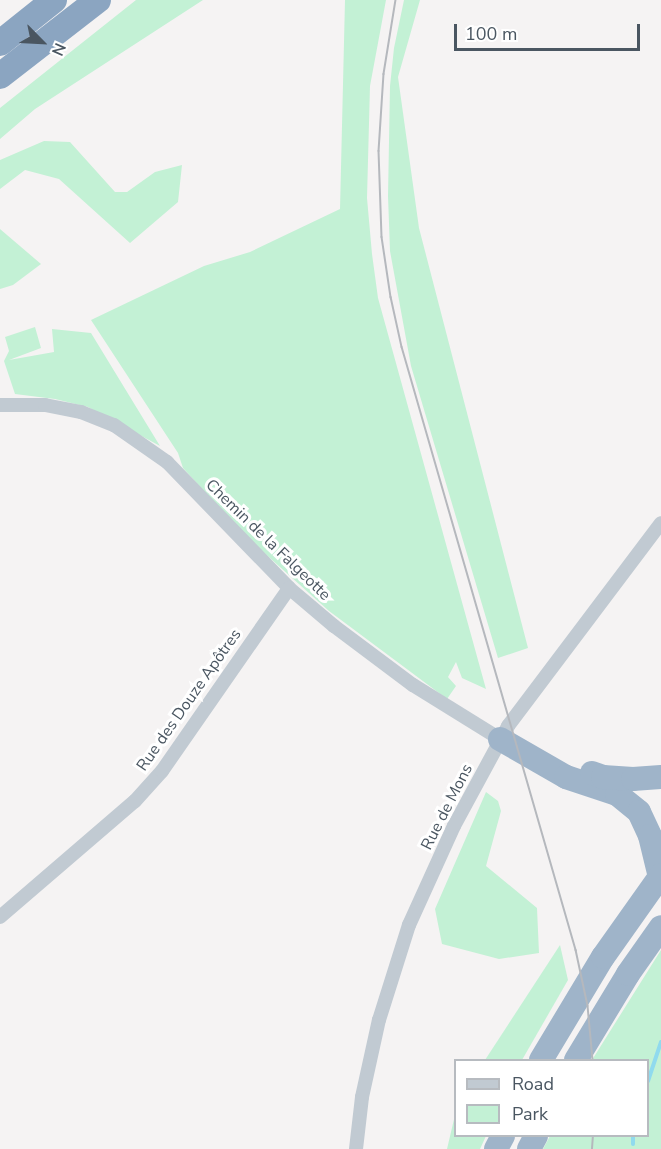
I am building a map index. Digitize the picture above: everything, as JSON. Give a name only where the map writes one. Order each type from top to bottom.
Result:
[{"type":"highway","points":[[0,43],[54,0]]},
{"type":"highway","points":[[0,76],[98,0]]},
{"type":"highway","points":[[504,733],[545,754],[603,777],[633,779],[661,777]]},
{"type":"highway","points":[[504,733],[566,777],[617,794],[639,812],[650,836],[660,876],[603,957],[542,1059]]},
{"type":"highway","points":[[577,1059],[628,974],[661,927]]},
{"type":"street","name":"Chemin de la Falgeotte","points":[[0,405],[45,405],[81,412],[114,425],[167,462],[289,588],[413,686],[504,733]]},
{"type":"street","name":"Rue de Mons","points":[[356,1149],[362,1097],[379,1020],[409,925],[454,826],[504,733],[661,523]]},
{"type":"street","name":"Rue des Douze Apôtres","points":[[0,917],[86,846],[149,786],[289,588]]},
{"type":"green space","points":[[136,0],[203,0],[35,109],[0,139],[0,108]]},
{"type":"green space","points":[[345,0],[386,0],[370,86],[367,198],[378,298],[486,689],[462,678],[456,662],[448,677],[456,686],[447,699],[329,611],[251,541],[204,491],[183,468],[178,453],[91,320],[204,266],[250,252],[340,209]]},
{"type":"green space","points":[[404,0],[420,0],[398,77],[419,228],[528,648],[498,658],[411,366],[390,251],[388,196],[390,86],[394,48]]},
{"type":"green space","points":[[44,141],[70,142],[115,192],[127,192],[155,172],[182,165],[178,202],[130,243],[59,179],[25,170],[0,189],[0,160]]},
{"type":"green space","points":[[0,229],[41,264],[13,285],[0,289]]},
{"type":"green space","points":[[35,327],[41,348],[9,360],[54,352],[52,329],[91,333],[160,446],[88,407],[55,399],[15,394],[4,361],[9,351],[5,337]]},
{"type":"green space","points":[[486,792],[498,801],[501,811],[486,866],[537,908],[539,953],[499,959],[442,944],[435,909]]},
{"type":"green space","points":[[560,945],[568,980],[523,1059],[486,1059]]},
{"type":"green space","points":[[661,950],[661,1149],[543,1149],[549,1137],[649,1137],[649,1059],[593,1059]]},
{"type":"green space","points":[[454,1119],[454,1137],[486,1137],[480,1149],[447,1149]]},
{"type":"waterway","points":[[649,1078],[661,1042]]},
{"type":"waterway","points":[[633,1137],[633,1144]]},
{"type":"tram line","points":[[396,0],[384,74],[379,151],[382,237],[391,297],[402,347],[576,950],[588,1006],[593,1059]]},
{"type":"tram line","points":[[592,1149],[593,1137]]}]
